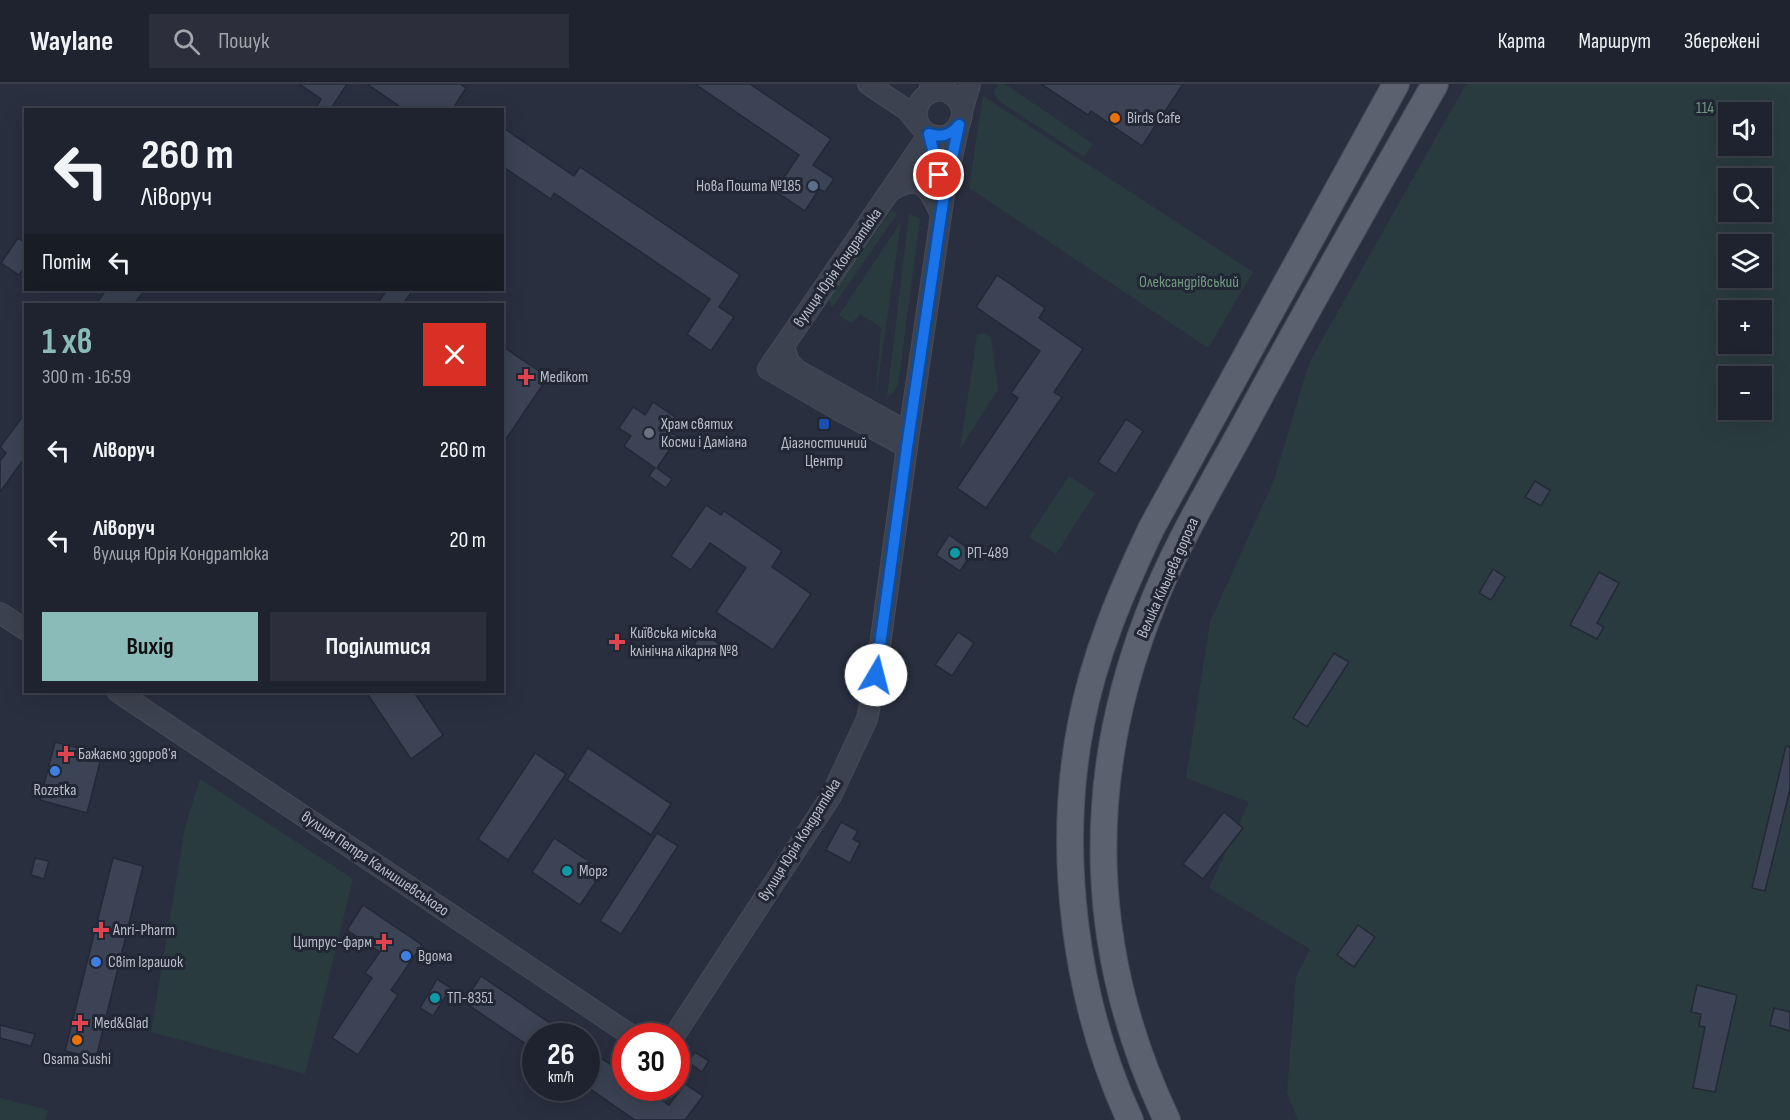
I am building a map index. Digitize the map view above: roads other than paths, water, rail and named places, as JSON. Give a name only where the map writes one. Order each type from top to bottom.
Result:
[{"type":"main road","name":"Велика Кільцева дорога","points":[[1130,1120],[1092,1014],[1078,952],[1072,884],[1072,794],[1081,723],[1108,627],[1126,581],[1152,527],[1396,84]]},
{"type":"main road","name":"Велика Кільцева дорога","points":[[1167,1120],[1149,1082],[1132,1032],[1116,974],[1109,935],[1104,877],[1104,824],[1108,771],[1118,713],[1132,660],[1148,614],[1179,548],[1297,327],[1435,84]]},
{"type":"street","points":[[868,84],[908,110],[925,130],[936,136],[949,134],[961,118],[957,99],[944,86],[940,90],[928,93],[919,102],[916,114],[925,130]]},
{"type":"street","name":"вулиця Юрія Кондратюка","points":[[683,1023],[831,796],[867,719],[876,675],[944,195],[970,84]]},
{"type":"street","name":"вулиця Юрія Кондратюка","points":[[908,440],[835,408],[768,369],[892,190],[925,130]]},
{"type":"street","name":"вулиця Юрія Кондратюка","points":[[925,130],[944,195]]},
{"type":"street","name":"вулиця Юрія Кондратюка","points":[[892,190],[903,183],[914,182],[923,186],[932,193],[942,216]]},
{"type":"street","points":[[784,347],[789,362],[797,370],[908,440]]},
{"type":"street","points":[[0,613],[24,629]]},
{"type":"street","name":"вулиця Петра Калнишевського","points":[[119,693],[613,1023]]},
{"type":"place","name":"Birds Cafe","points":[[1115,118]]},
{"type":"place","name":"Нова Пошта №185","points":[[813,186]]},
{"type":"place","name":"Medikom","points":[[526,377]]},
{"type":"place","name":"Діагностичний Центр","points":[[824,424]]},
{"type":"place","name":"Храм святих Косми і Даміана","points":[[649,433]]},
{"type":"place","name":"РП-489","points":[[955,553]]},
{"type":"place","name":"Київська міська клінічна лікарня №8","points":[[617,642]]},
{"type":"place","name":"Бажаємо здоровʼя","points":[[66,754]]},
{"type":"place","name":"Rozetka","points":[[55,771]]},
{"type":"place","name":"Морг","points":[[567,871]]},
{"type":"place","name":"Anri-Pharm","points":[[101,930]]},
{"type":"place","name":"Цитрус-фарм","points":[[384,942]]},
{"type":"place","name":"Вдома","points":[[406,956]]},
{"type":"place","name":"Світ Іграшок","points":[[96,962]]},
{"type":"place","name":"ТП-8351","points":[[435,998]]},
{"type":"place","name":"Med&Glad","points":[[80,1023]]},
{"type":"place","name":"Osama Sushi","points":[[77,1040]]},
{"type":"park label","name":"114","points":[[1705,108]]},
{"type":"park label","name":"Олександрівський","points":[[1189,282]]}]
